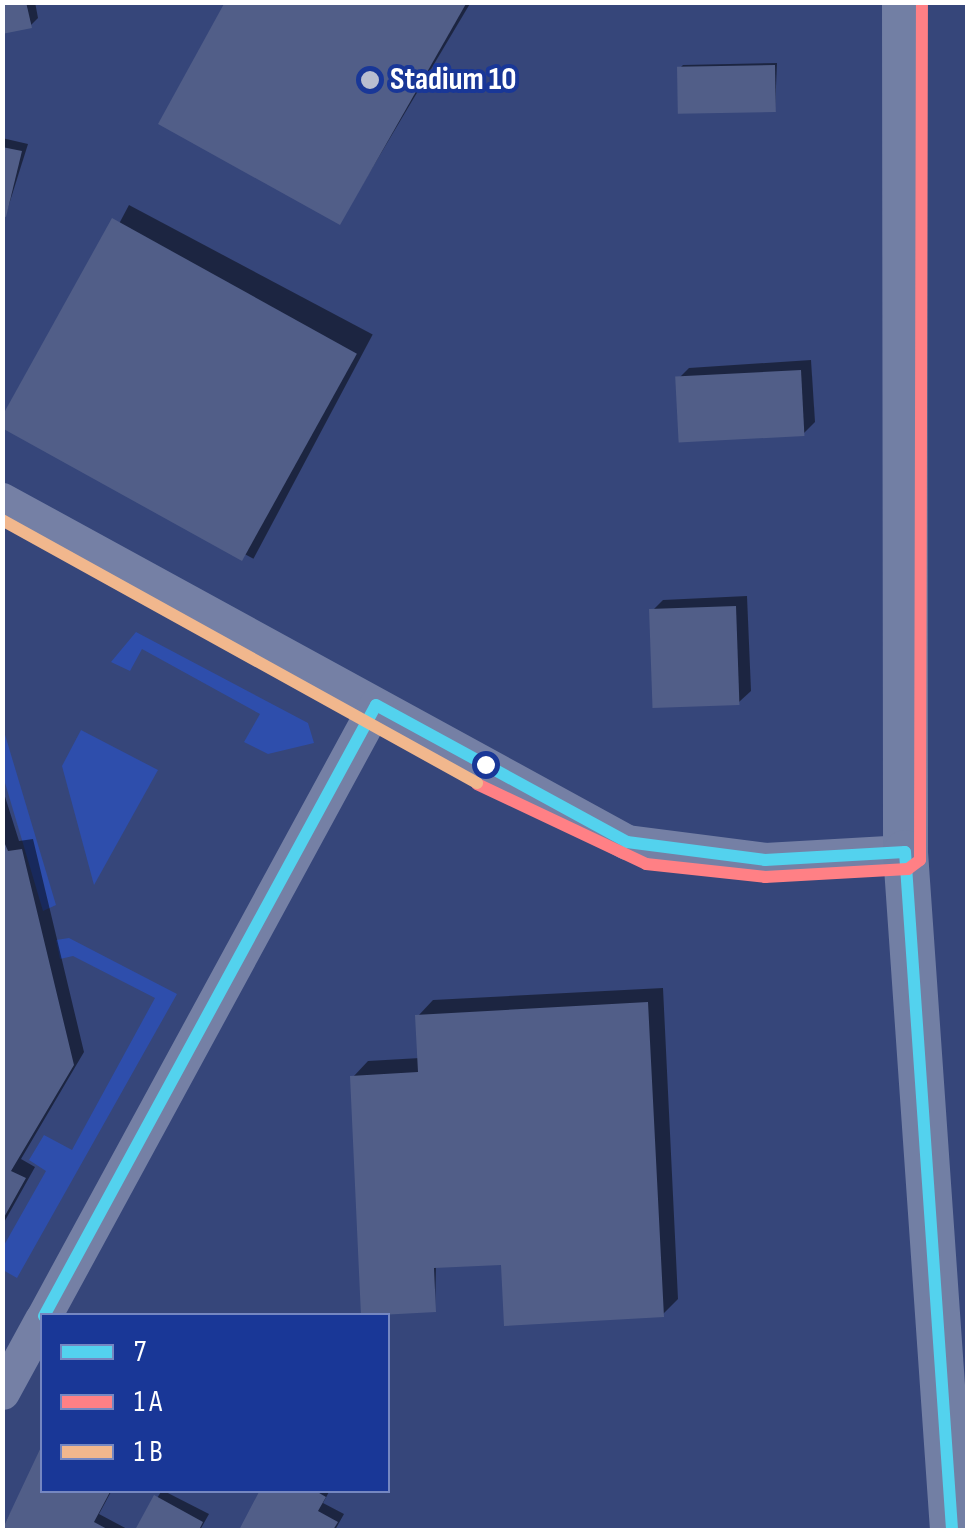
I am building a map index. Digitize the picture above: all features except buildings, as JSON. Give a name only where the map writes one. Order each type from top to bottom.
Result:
[{"type":"main road","points":[[904,2],[904,852],[952,1530]]},
{"type":"street","points":[[2,500],[627,842],[766,860],[904,852]]},
{"type":"street","points":[[45,1313],[376,704]]},
{"type":"street","points":[[2,1392],[40,1322]]},
{"type":"shaded area","points":[[136,632],[308,723],[314,743],[268,754],[244,742],[260,714],[142,649],[130,671],[111,662]]},
{"type":"shaded area","points":[[3,728],[56,905],[43,911],[3,776]]},
{"type":"shaded area","points":[[81,730],[158,770],[94,885],[62,766]]},
{"type":"shaded area","points":[[69,938],[177,994],[17,1278],[3,1270],[3,1247],[46,1171],[29,1160],[44,1135],[72,1150],[155,998],[73,956],[60,959],[56,940]]},
{"type":"transit line","points":[[477,784],[646,864],[765,877],[908,869],[920,860],[922,2]]},
{"type":"transit line","points":[[2,520],[477,783]]},
{"type":"transit line","name":"7","points":[[46,1313],[376,705],[627,842],[765,860],[905,852],[952,1530]]},
{"type":"place","name":"Stadium 10","points":[[370,80]]}]
